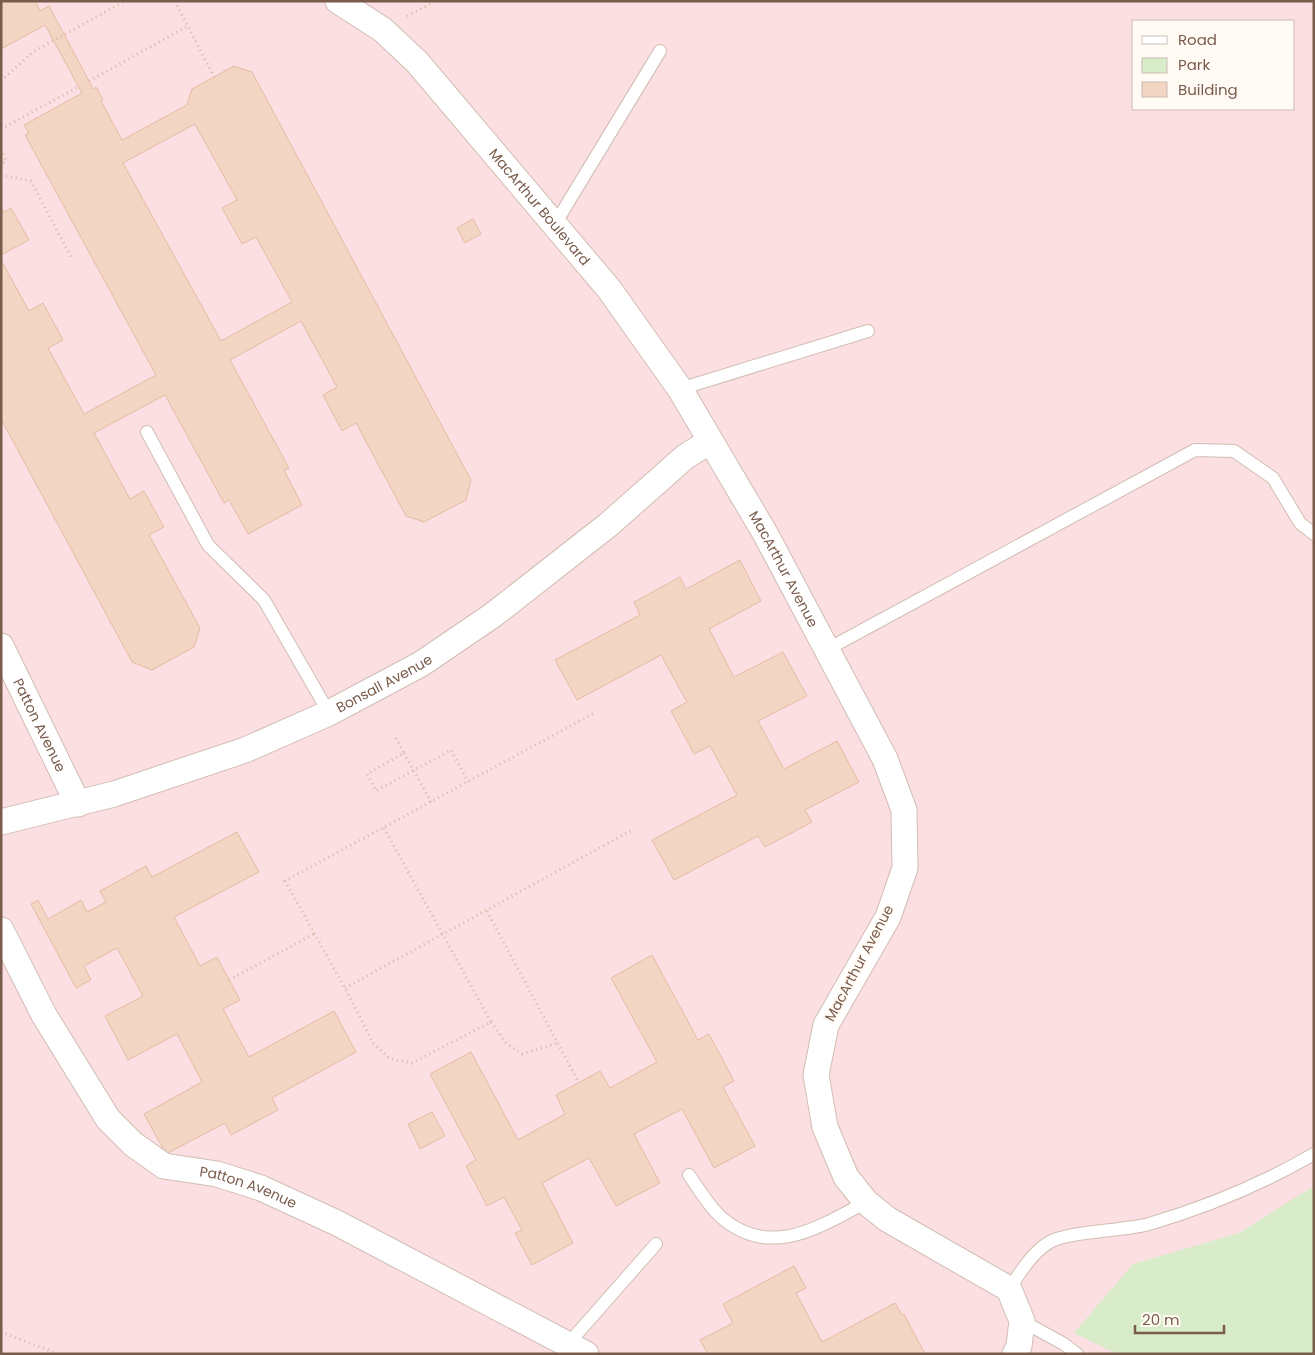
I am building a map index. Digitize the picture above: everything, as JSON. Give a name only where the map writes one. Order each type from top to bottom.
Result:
[{"type":"street","name":"MacArthur Boulevard","points":[[338,1],[383,30],[417,62],[610,289],[680,389],[710,441]]},
{"type":"street","name":"MacArthur Avenue","points":[[710,441],[766,535],[886,759],[904,810],[905,868],[888,916],[826,1025],[816,1075],[825,1128],[846,1177],[866,1202],[887,1219],[1009,1289]]},
{"type":"street","name":"Bonsall Avenue","points":[[1,822],[114,794],[245,750],[329,713],[420,664],[493,615],[608,525],[685,457],[710,441]]},
{"type":"street","name":"Patton Avenue","points":[[1,646],[78,804]]},
{"type":"street","name":"Patton Avenue","points":[[1,930],[44,1015],[108,1119],[133,1144],[164,1166],[217,1174],[261,1188],[337,1223],[577,1349]]},
{"type":"street","points":[[1009,1289],[1022,1320],[1020,1346],[1015,1354]]},
{"type":"lane","points":[[555,224],[660,51]]},
{"type":"lane","points":[[680,389],[868,331]]},
{"type":"lane","points":[[147,432],[208,545],[264,600],[329,713]]},
{"type":"lane","points":[[826,650],[1195,450],[1234,450],[1273,478],[1300,523],[1314,534]]},
{"type":"lane","points":[[1009,1289],[1026,1264],[1049,1242],[1147,1224],[1216,1202],[1275,1176],[1314,1154]]},
{"type":"lane","points":[[689,1175],[722,1217],[752,1235],[779,1238],[812,1230],[866,1202]]},
{"type":"lane","points":[[577,1349],[656,1244]]},
{"type":"lane","points":[[1022,1320],[1064,1344],[1077,1354]]},
{"type":"path","points":[[1,81],[33,52],[125,1]]},
{"type":"path","points":[[175,1],[214,77]]},
{"type":"path","points":[[89,81],[188,26]]},
{"type":"path","points":[[1,129],[78,87]]},
{"type":"path","points":[[1,150],[6,160],[1,165]]},
{"type":"path","points":[[1,175],[31,181],[71,257]]},
{"type":"path","points":[[491,1022],[412,1063],[390,1059],[373,1043],[345,988],[285,881],[596,712]]},
{"type":"path","points":[[396,738],[431,802]]},
{"type":"path","points":[[404,753],[367,774],[376,791],[452,750],[468,782]]},
{"type":"path","points":[[384,828],[442,936],[491,1022],[506,1043],[522,1054],[558,1043]]},
{"type":"path","points":[[345,988],[634,829]]},
{"type":"path","points":[[487,911],[579,1082]]},
{"type":"path","points":[[230,980],[314,934]]},
{"type":"path","points":[[1,1332],[58,1354]]},
{"type":"shaded area","points":[[1,1],[1314,1],[1314,1354],[1,1354]]},
{"type":"green space","points":[[1314,1186],[1314,1354],[1117,1354],[1074,1333],[1133,1264],[1239,1233]]},
{"type":"building","points":[[1,1],[35,1],[40,11],[49,6],[93,89],[96,87],[103,100],[101,101],[122,140],[187,105],[192,89],[234,66],[252,72],[471,480],[466,500],[424,522],[406,516],[356,423],[342,431],[323,395],[337,387],[301,321],[230,360],[289,468],[284,470],[302,505],[248,534],[229,500],[224,503],[165,395],[94,433],[130,499],[144,491],[164,527],[149,535],[200,628],[194,647],[152,670],[132,662],[1,419],[1,260],[29,311],[43,303],[63,340],[48,348],[84,414],[156,375],[25,135],[29,133],[24,125],[82,93],[45,25],[1,49]],"holes":[[[195,124],[237,200],[222,208],[242,244],[256,237],[292,302],[221,341],[123,163]]]},
{"type":"building","points":[[1,208],[5,212],[11,208],[29,240],[1,255]]},
{"type":"building","points":[[473,219],[481,234],[465,243],[457,228]]},
{"type":"building","points":[[740,560],[761,601],[709,629],[734,677],[783,652],[807,696],[758,721],[784,769],[837,741],[859,782],[805,810],[812,822],[765,847],[758,836],[674,880],[652,840],[737,795],[710,746],[694,754],[671,711],[687,702],[661,655],[577,700],[555,660],[640,615],[634,602],[680,577],[686,589]]},
{"type":"building","points":[[237,832],[259,872],[174,917],[200,966],[217,957],[240,1000],[223,1009],[249,1057],[334,1011],[356,1052],[272,1098],[278,1110],[231,1135],[225,1123],[166,1154],[144,1114],[202,1082],[177,1034],[128,1060],[105,1016],[143,996],[117,948],[84,966],[91,980],[76,988],[31,904],[38,900],[48,919],[81,900],[87,912],[106,902],[100,891],[146,866],[152,877]]},
{"type":"building","points":[[652,955],[698,1040],[709,1034],[734,1081],[723,1087],[755,1146],[714,1168],[682,1109],[634,1134],[660,1183],[616,1206],[589,1158],[542,1183],[573,1243],[532,1265],[515,1233],[522,1230],[504,1197],[487,1206],[466,1166],[476,1160],[430,1074],[471,1052],[518,1140],[565,1114],[556,1095],[600,1071],[610,1088],[657,1062],[611,978]]},
{"type":"building","points":[[432,1112],[445,1136],[420,1149],[408,1124]]},
{"type":"building","points":[[794,1266],[806,1288],[796,1293],[822,1342],[895,1303],[902,1315],[904,1314],[925,1354],[708,1354],[700,1340],[733,1323],[723,1304]]}]
